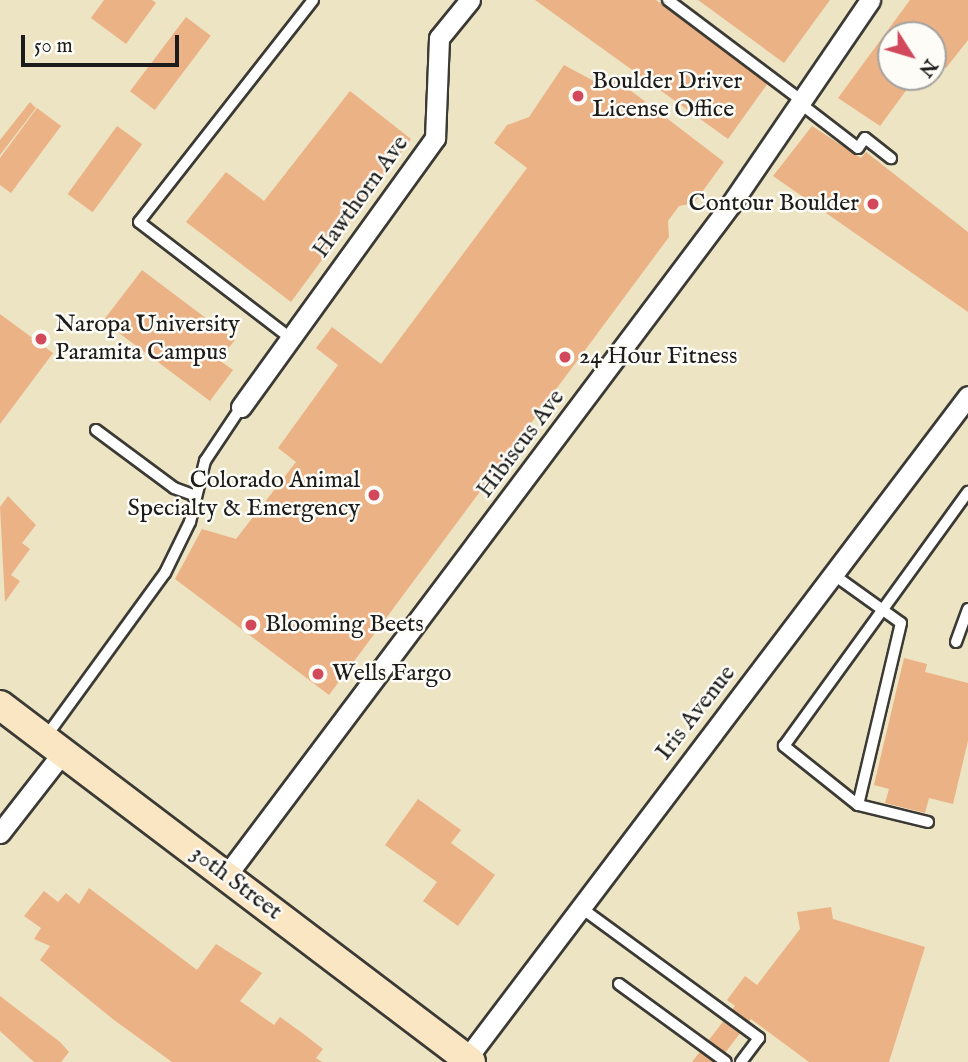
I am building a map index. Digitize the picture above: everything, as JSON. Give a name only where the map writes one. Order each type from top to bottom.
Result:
[{"type":"main road","name":"30th Street","points":[[0,705],[467,1061]]},
{"type":"street","name":"Hawthorn Ave","points":[[241,407],[435,138],[439,38],[470,0]]},
{"type":"street","name":"Hibiscus Ave","points":[[226,876],[732,204],[798,100],[870,0]]},
{"type":"street","name":"Iris Avenue","points":[[467,1061],[580,907],[968,396]]},
{"type":"street","points":[[0,833],[53,745]]},
{"type":"lane","points":[[289,337],[139,222],[313,0]]},
{"type":"lane","points":[[668,0],[858,148],[865,138],[891,158]]},
{"type":"lane","points":[[53,745],[143,610],[190,522],[205,461],[241,407]]},
{"type":"lane","points":[[96,430],[174,488],[197,496]]},
{"type":"lane","points":[[928,822],[858,805],[784,746],[968,492]]},
{"type":"lane","points":[[834,575],[901,623],[858,805]]},
{"type":"lane","points":[[956,642],[968,609]]},
{"type":"lane","points":[[580,907],[759,1038],[741,1062]]},
{"type":"lane","points":[[619,984],[726,1062]]},
{"type":"building","points":[[104,0],[152,0],[156,3],[126,44],[91,18]]},
{"type":"building","name":"Contour Boulder","points":[[535,0],[656,0],[768,83],[728,139]]},
{"type":"building","points":[[698,0],[830,0],[784,63]]},
{"type":"building","name":"Contour Boulder","points":[[910,0],[968,0],[968,40],[947,67],[947,21],[895,21]]},
{"type":"building","points":[[186,17],[211,36],[155,110],[130,91]]},
{"type":"building","name":"Contour Boulder","points":[[877,45],[877,91],[906,91],[880,126],[838,98]]},
{"type":"building","points":[[564,65],[605,87],[613,77],[724,162],[694,203],[679,206],[668,221],[669,237],[329,695],[175,579],[202,529],[236,539],[296,462],[278,448],[338,365],[316,348],[332,327],[381,364],[527,168],[494,143],[507,125],[529,117]]},
{"type":"building","points":[[350,91],[411,139],[291,302],[186,222],[226,172],[264,201]]},
{"type":"building","points":[[30,102],[36,108],[0,155],[0,140]]},
{"type":"building","points":[[37,108],[61,126],[11,193],[0,185],[0,158]]},
{"type":"building","points":[[117,126],[142,144],[93,212],[68,194]]},
{"type":"building","name":"Contour Boulder","points":[[812,126],[861,158],[866,152],[968,232],[968,312],[773,176]]},
{"type":"building","points":[[142,270],[235,340],[219,360],[233,370],[210,401],[103,321]]},
{"type":"building","points":[[0,314],[53,353],[0,424]]},
{"type":"building","points":[[8,496],[36,525],[22,543],[30,549],[11,575],[20,581],[5,602],[0,507]]},
{"type":"building","points":[[904,658],[927,664],[925,672],[968,683],[968,741],[953,804],[929,798],[925,813],[885,803],[889,789],[874,785]]},
{"type":"building","points":[[418,799],[461,830],[451,843],[495,875],[458,926],[423,901],[437,882],[385,845]]},
{"type":"building","points":[[89,888],[197,970],[216,944],[262,973],[240,1001],[274,1025],[280,1017],[305,1035],[323,1049],[316,1058],[322,1062],[172,1062],[114,1020],[40,960],[50,946],[34,939],[41,928],[24,916],[44,891],[58,902],[66,893],[79,904]]},
{"type":"building","points":[[831,907],[833,919],[925,947],[889,1062],[809,1062],[751,1019],[718,1062],[692,1062],[735,1006],[727,1000],[745,976],[757,985],[800,929],[797,912]]},
{"type":"building","points":[[0,996],[60,1042],[69,1052],[61,1062],[34,1062],[0,1031]]},
{"type":"place","name":"Boulder Driver License Office","points":[[578,96]]},
{"type":"place","name":"Contour Boulder","points":[[873,204]]},
{"type":"place","name":"Naropa University Paramita Campus","points":[[41,339]]},
{"type":"place","name":"24 Hour Fitness","points":[[565,357]]},
{"type":"place","name":"Colorado Animal Specialty & Emergency","points":[[374,495]]},
{"type":"place","name":"Blooming Beets","points":[[251,625]]},
{"type":"place","name":"Wells Fargo","points":[[318,674]]}]
